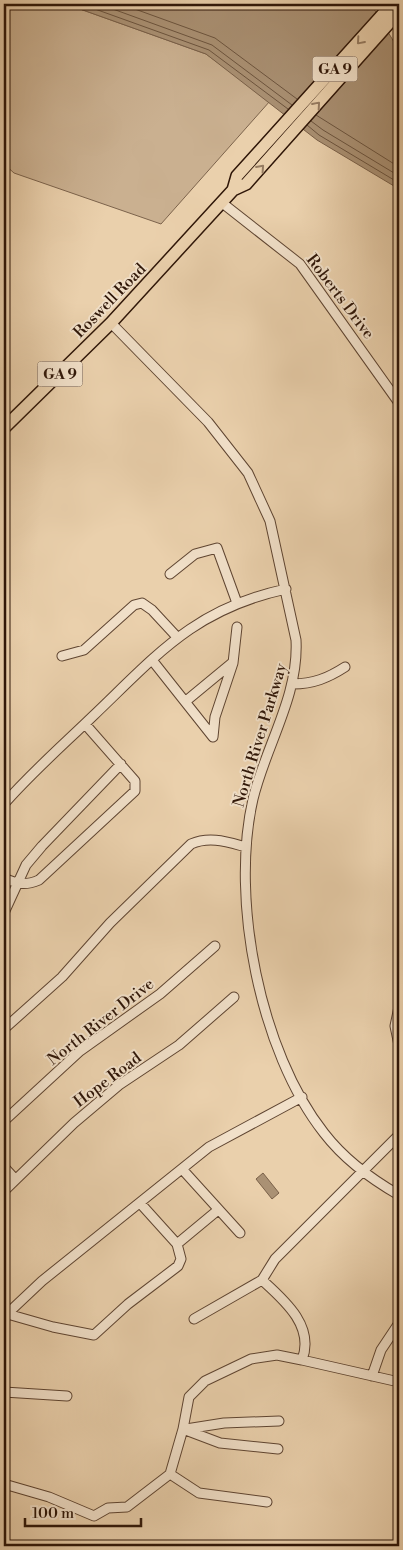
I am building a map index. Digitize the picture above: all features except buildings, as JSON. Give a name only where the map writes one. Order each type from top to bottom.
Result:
[{"type":"main road","name":"GA 9","points":[[281,138],[392,4]]},
{"type":"main road","name":"GA 9","points":[[281,138],[399,12]]},
{"type":"main road","name":"Roswell Road","points":[[4,428],[111,323],[221,202],[233,190],[246,184],[281,138]]},
{"type":"street","name":"Roberts Drive","points":[[221,202],[300,264],[399,403]]},
{"type":"street","name":"North River Parkway","points":[[111,323],[208,422],[248,473],[270,521],[286,589],[297,655],[292,684],[253,798],[246,846],[246,899],[249,936],[258,984],[277,1043],[302,1097],[324,1134],[361,1171],[399,1195]]},
{"type":"street","points":[[170,574],[196,554],[217,548],[237,602]]},
{"type":"street","points":[[4,804],[177,637],[204,619],[237,602],[286,589]]},
{"type":"street","points":[[62,656],[84,650],[134,605],[142,603],[152,610],[177,637]]},
{"type":"street","points":[[152,660],[213,737],[216,717],[232,663],[237,627]]},
{"type":"street","points":[[186,701],[232,663]]},
{"type":"street","points":[[292,684],[309,684],[329,677],[345,667]]},
{"type":"street","points":[[4,878],[16,884],[28,885],[38,880],[135,791],[135,781],[85,724]]},
{"type":"street","points":[[4,913],[26,866],[42,846],[121,764]]},
{"type":"street","points":[[4,1029],[62,977],[110,923],[191,844],[213,839],[246,846]]},
{"type":"street","name":"North River Drive","points":[[4,1121],[80,1051],[160,994],[216,946]]},
{"type":"street","name":"Hope Road","points":[[4,1191],[74,1123],[119,1085],[179,1045],[234,997]]},
{"type":"street","points":[[399,1008],[395,1026],[399,1045]]},
{"type":"street","points":[[5,1313],[209,1147],[302,1097]]},
{"type":"street","points":[[194,1318],[262,1280],[275,1259],[399,1135]]},
{"type":"street","points":[[4,1167],[15,1179]]},
{"type":"street","points":[[182,1169],[240,1233]]},
{"type":"street","points":[[5,1313],[53,1327],[94,1335],[128,1304],[178,1266],[182,1256],[177,1244],[140,1203]]},
{"type":"street","points":[[177,1244],[218,1210]]},
{"type":"street","points":[[262,1280],[298,1318],[303,1333],[304,1353],[302,1360]]},
{"type":"street","points":[[372,1376],[381,1350],[399,1323]]},
{"type":"street","points":[[4,1484],[49,1497],[94,1516],[108,1508],[127,1507],[170,1474],[183,1429],[189,1397],[205,1381],[251,1359],[277,1355],[399,1382]]},
{"type":"street","points":[[4,1392],[67,1396]]},
{"type":"street","points":[[183,1429],[224,1423],[279,1421]]},
{"type":"street","points":[[183,1429],[220,1443],[278,1449]]},
{"type":"street","points":[[170,1474],[199,1493],[267,1502]]},
{"type":"shaded area","points":[[4,4],[66,4],[206,54],[270,101],[161,224],[14,173],[4,164]]},
{"type":"water","points":[[66,4],[371,4],[394,42],[399,45],[399,189],[317,140],[206,54]]},
{"type":"water","points":[[263,1173],[279,1193],[272,1199],[256,1179]]}]
